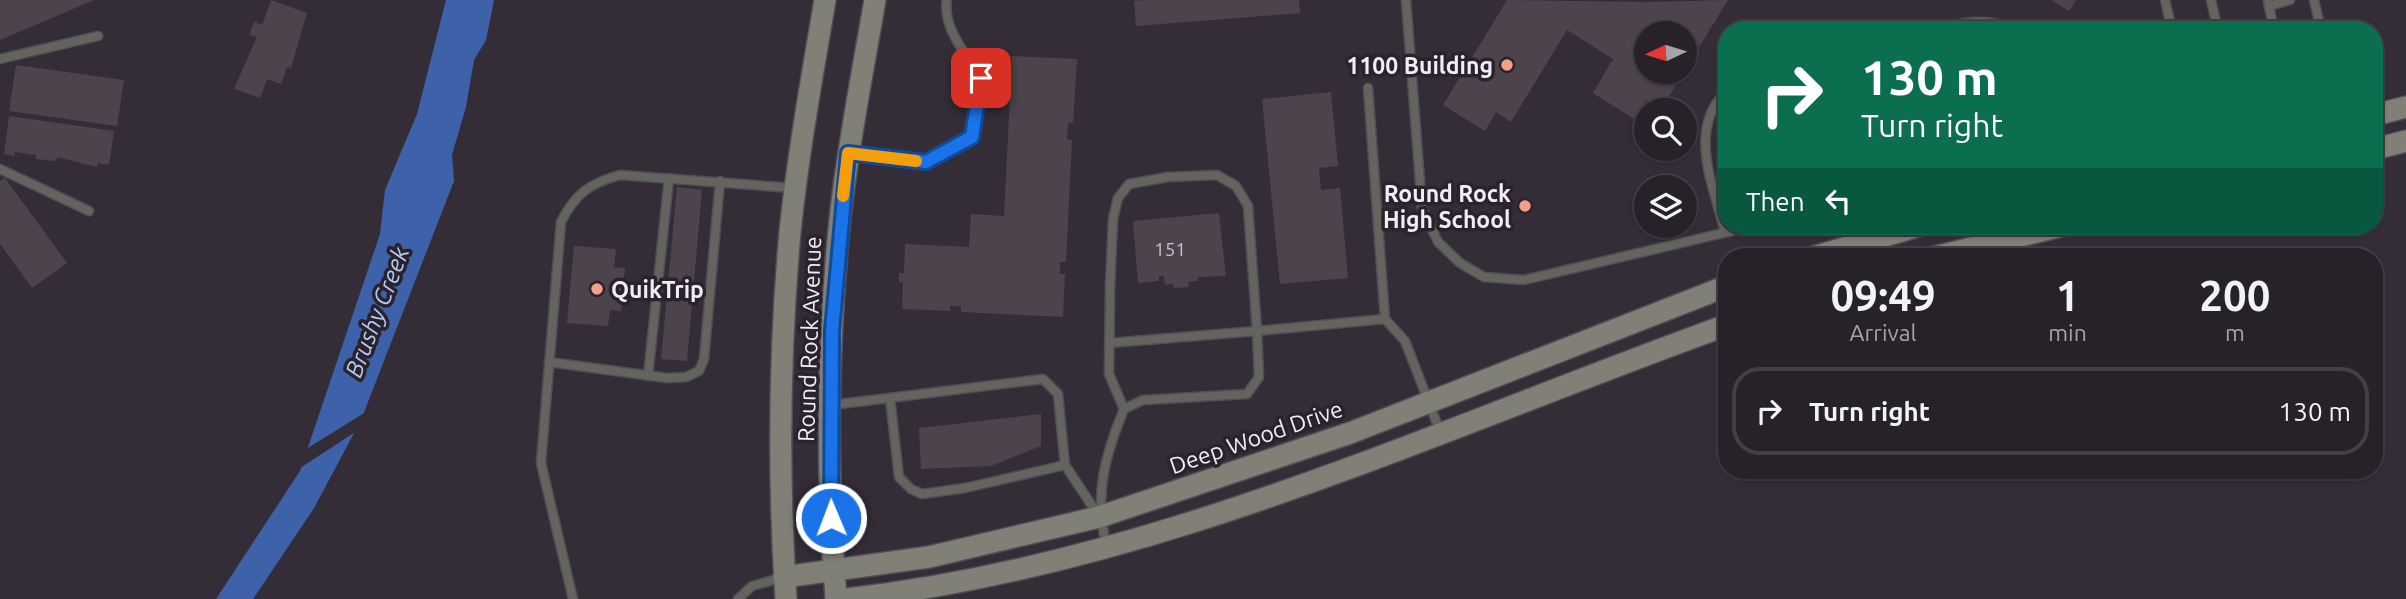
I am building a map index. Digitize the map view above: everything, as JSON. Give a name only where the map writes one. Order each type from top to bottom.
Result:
[{"type":"street","name":"Round Rock Avenue","points":[[786,599],[781,401],[795,188],[825,0]]},
{"type":"street","name":"Round Rock Avenue","points":[[836,599],[830,406],[837,256],[848,153],[875,0]]},
{"type":"street","points":[[2383,113],[2406,107]]},
{"type":"street","points":[[2383,147],[2406,141]]},
{"type":"street","points":[[1838,248],[1883,235]]},
{"type":"street","points":[[1972,248],[2025,235]]},
{"type":"street","name":"Deep Wood Drive","points":[[784,577],[929,557],[1100,517],[1350,433],[1718,289]]},
{"type":"street","points":[[847,599],[943,585],[1107,547],[1190,524],[1441,434],[1718,328]]},
{"type":"lane","points":[[848,153],[926,162],[972,137],[981,78],[951,29],[945,14],[947,0]]},
{"type":"lane","points":[[1406,0],[1422,208],[1438,242],[1460,264],[1484,276],[1524,280],[1718,234]]},
{"type":"lane","points":[[2165,0],[2170,21]]},
{"type":"lane","points":[[2211,0],[2216,21]]},
{"type":"lane","points":[[2272,21],[2268,3],[2290,0]]},
{"type":"lane","points":[[2314,0],[2319,21]]},
{"type":"lane","points":[[0,59],[98,36]]},
{"type":"lane","points":[[1368,88],[1385,320],[1405,341],[1441,434]]},
{"type":"lane","points":[[1718,103],[1709,115],[1705,147],[1718,202]]},
{"type":"lane","points":[[0,169],[89,211]]},
{"type":"lane","points":[[1107,547],[1100,517],[1103,470],[1124,409],[1109,374],[1113,219],[1118,198],[1129,184],[1168,177],[1217,174],[1236,186],[1248,206],[1259,377],[1247,394],[1143,400],[1124,409]]},
{"type":"lane","points":[[572,599],[541,463],[561,222],[572,200],[602,180],[620,175],[795,188]]},
{"type":"lane","points":[[648,376],[669,178]]},
{"type":"lane","points":[[549,362],[648,376],[685,377],[699,371],[704,359],[720,181]]},
{"type":"lane","points":[[1109,343],[1385,320]]},
{"type":"lane","points":[[830,406],[1043,379],[1058,394],[1065,465],[1100,517]]},
{"type":"lane","points":[[890,398],[899,477],[911,489],[922,494],[965,488],[1065,465]]},
{"type":"lane","points":[[741,599],[752,586],[784,577]]},
{"type":"water","name":"Brushy Creek","points":[[446,0],[494,0],[486,40],[474,60],[466,107],[452,155],[454,181],[361,420],[314,508],[253,599],[216,599],[300,471],[380,234],[385,190],[417,114]]},
{"type":"pier","points":[[369,410],[360,429],[297,470],[303,451]]},
{"type":"building","points":[[0,0],[94,0],[0,40]]},
{"type":"building","points":[[271,0],[307,13],[291,68],[287,67],[281,84],[267,79],[260,98],[234,89],[257,37],[249,35],[254,22],[262,25]]},
{"type":"building","points":[[1299,0],[1300,13],[1136,26],[1134,1]]},
{"type":"building","name":"1100 Building","points":[[1507,0],[1728,0],[1698,49],[1698,21],[1634,21],[1634,84],[1677,84],[1668,98],[1634,98],[1634,119],[1593,93],[1613,59],[1567,30],[1511,122],[1496,112],[1485,131],[1443,105]]},
{"type":"building","points":[[2051,0],[2076,0],[2069,11]]},
{"type":"building","points":[[1012,56],[1077,59],[1073,123],[1068,123],[1067,139],[1072,140],[1066,262],[1060,262],[1060,274],[1065,274],[1063,317],[961,312],[961,306],[950,306],[950,311],[902,309],[903,283],[899,282],[899,273],[904,273],[905,244],[969,247],[971,214],[1004,216]]},
{"type":"building","points":[[16,65],[124,80],[117,126],[9,111]]},
{"type":"building","points":[[1331,92],[1338,166],[1319,168],[1321,190],[1340,188],[1348,278],[1280,284],[1262,99]]},
{"type":"building","points":[[9,116],[114,131],[109,165],[98,163],[97,167],[57,157],[56,161],[36,159],[36,155],[15,152],[14,156],[4,154]]},
{"type":"building","points":[[5,178],[67,263],[32,288],[0,244],[0,181]]},
{"type":"building","name":"QuikTrip","points":[[677,187],[702,190],[687,361],[661,359]]},
{"type":"building","points":[[1219,213],[1226,276],[1198,277],[1198,281],[1188,282],[1189,287],[1173,288],[1173,284],[1165,285],[1164,276],[1159,276],[1159,281],[1138,283],[1133,221]]},
{"type":"building","name":"QuikTrip","points":[[574,246],[616,249],[614,267],[625,268],[621,311],[610,310],[608,326],[567,323]]},
{"type":"building","points":[[1041,414],[1041,446],[991,466],[921,469],[919,428]]},
{"type":"slow traffic","points":[[843,196],[848,153],[916,161]]},
{"type":"place","name":"1100 Building","points":[[1507,65]]},
{"type":"place","name":"Round Rock High School","points":[[1525,206]]},
{"type":"place","name":"QuikTrip","points":[[597,289]]},
{"type":"route","points":[[831,518],[832,331],[848,153],[926,162],[972,137],[981,78]]}]
